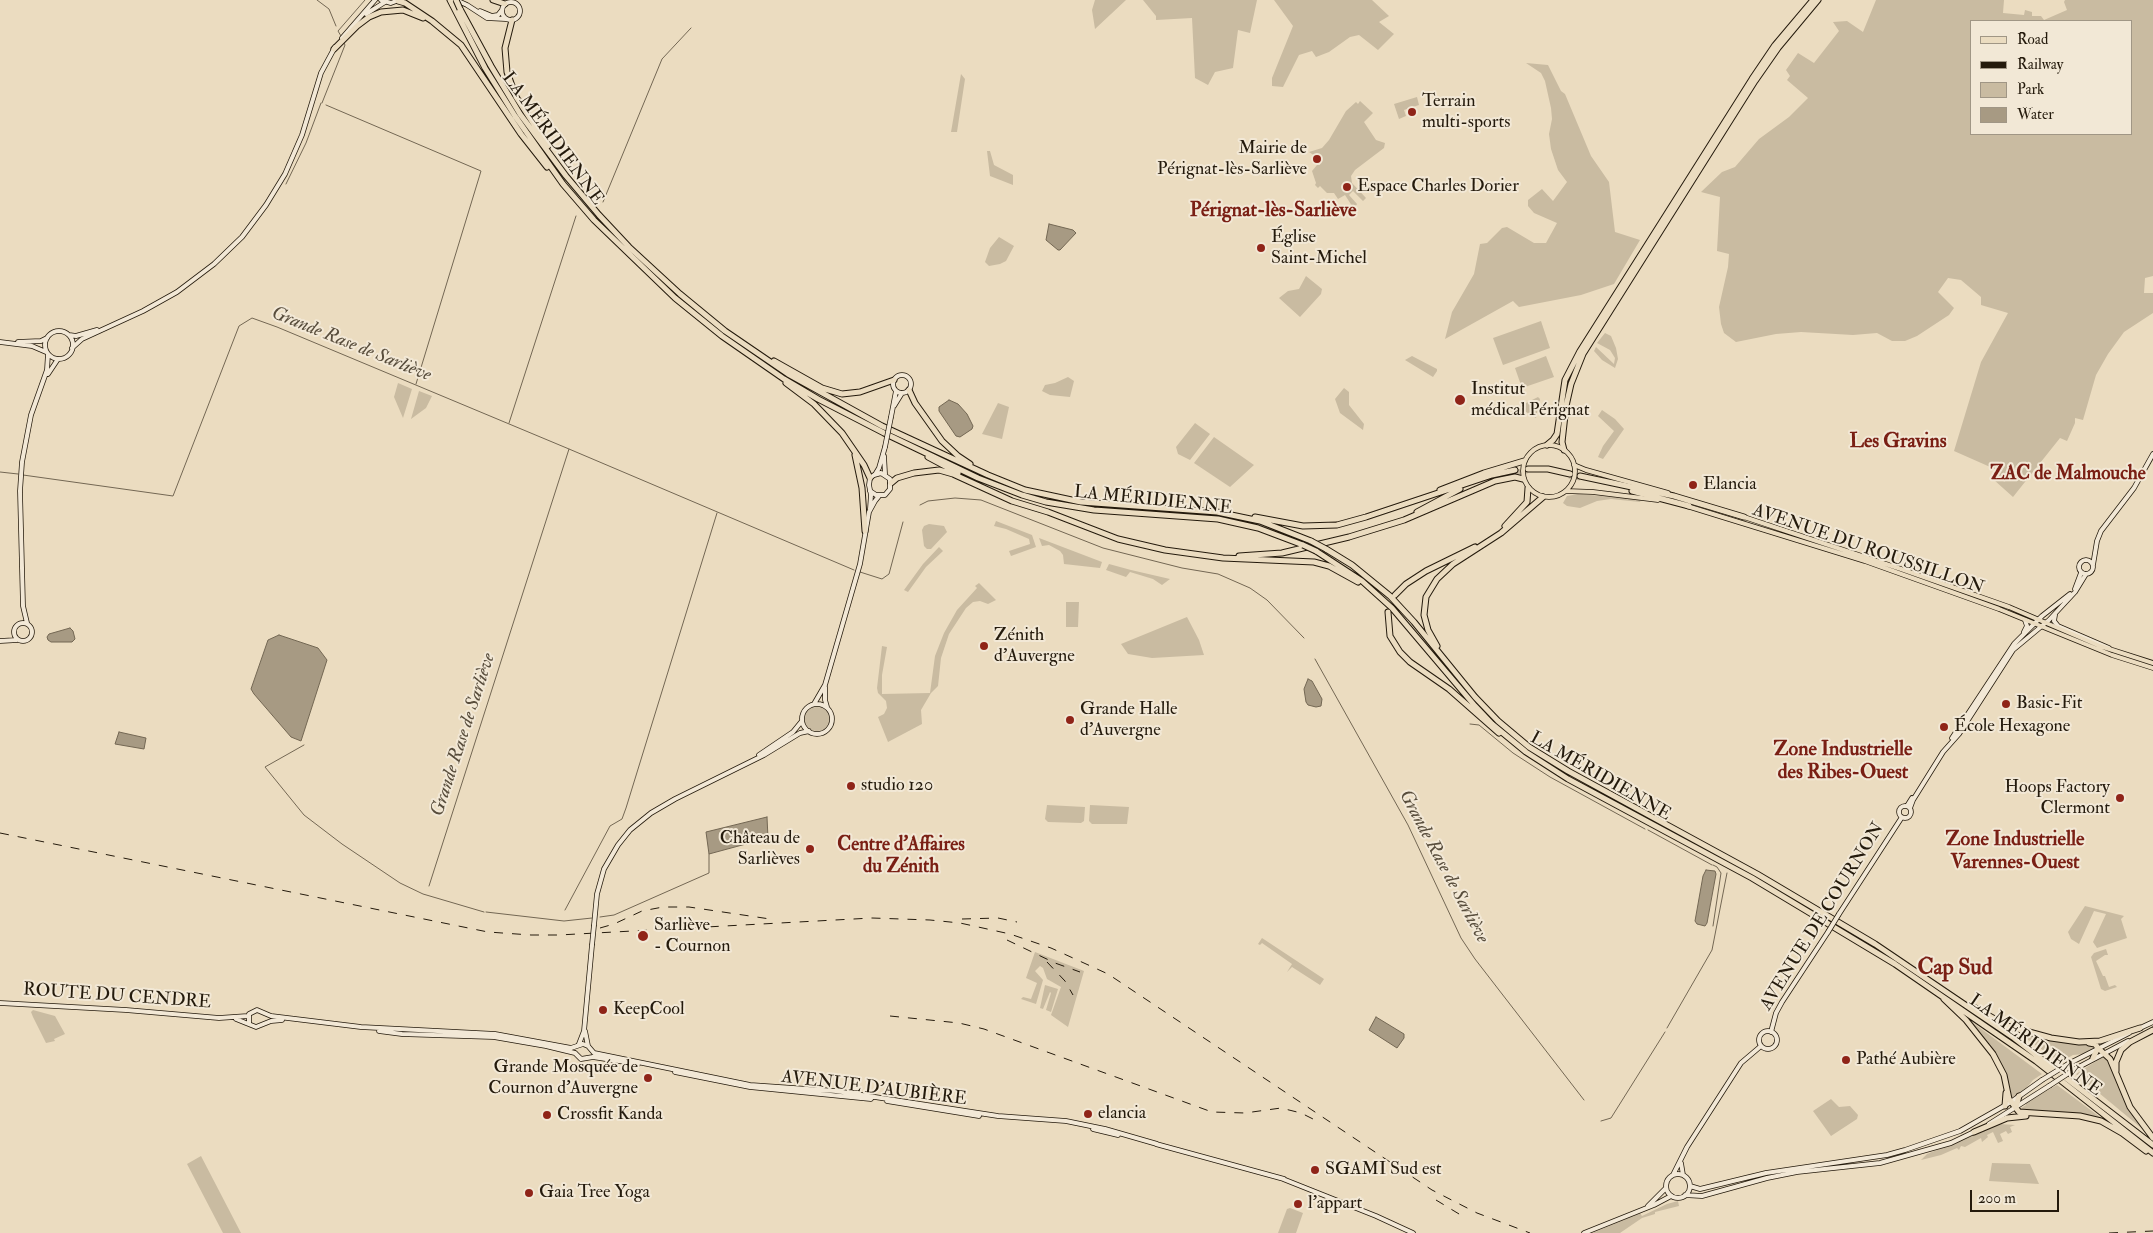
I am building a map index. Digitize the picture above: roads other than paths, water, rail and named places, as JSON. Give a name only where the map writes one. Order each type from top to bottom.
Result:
[{"type":"highway","name":"LA MÉRIDIENNE","points":[[450,0],[494,83],[523,128],[564,184],[594,220],[650,276],[700,319],[769,369],[826,403],[918,450],[998,486],[1046,502],[1094,510],[1218,519],[1258,528],[1304,545],[1321,554],[1376,592],[1409,627],[1475,706],[1510,740],[1568,779],[1805,908],[1939,994],[2042,1066],[2153,1154]]},
{"type":"highway","name":"LA MÉRIDIENNE","points":[[456,0],[491,66],[520,114],[566,176],[612,229],[646,263],[706,316],[788,374],[852,411],[988,475],[1025,490],[1062,499],[1095,503],[1208,511],[1242,516],[1279,527],[1311,540],[1329,550],[1369,578],[1390,596],[1486,709],[1517,738],[1568,772],[1799,898],[1874,944],[1958,1000],[2073,1082],[2153,1145]]},
{"type":"highway","points":[[493,0],[505,4]]},
{"type":"highway","points":[[1548,445],[1554,440],[1556,434],[1565,380],[1580,351],[1752,79],[1780,39],[1813,0]]},
{"type":"highway","points":[[1564,450],[1562,442],[1566,406],[1571,384],[1583,354],[1755,82],[1778,48],[1818,0]]},
{"type":"highway","points":[[398,1],[411,6],[452,36],[470,56],[521,134],[550,171],[564,184]]},
{"type":"highway","points":[[334,48],[370,17],[381,12],[393,10],[413,13],[452,36]]},
{"type":"highway","points":[[509,20],[505,58],[512,89],[566,176]]},
{"type":"highway","points":[[746,345],[822,388],[836,393],[852,394],[894,380]]},
{"type":"highway","points":[[769,369],[814,404],[842,433],[872,476]]},
{"type":"highway","points":[[909,390],[915,403],[949,449],[988,475]]},
{"type":"highway","points":[[842,433],[854,454],[859,468],[865,509],[865,531]]},
{"type":"highway","points":[[918,450],[928,458],[1029,506]]},
{"type":"highway","points":[[1411,502],[1465,480],[1524,461]]},
{"type":"highway","points":[[892,483],[897,478],[914,472],[939,470],[1012,501],[1118,539],[1164,550],[1223,558],[1314,562],[1342,572],[1376,592]]},
{"type":"highway","points":[[1528,470],[1570,475]]},
{"type":"highway","points":[[1242,516],[1304,526],[1327,526],[1350,522],[1492,475],[1515,471],[1473,484],[1377,529]]},
{"type":"highway","points":[[1689,506],[1580,477],[1674,496],[1744,517]]},
{"type":"highway","points":[[1199,555],[1248,556],[1282,552],[1327,543],[1377,529],[1426,511],[1490,482],[1508,478],[1523,479]]},
{"type":"highway","points":[[1395,595],[1406,584],[1426,571],[1474,547],[1500,531],[1524,507],[1529,497],[1528,488]]},
{"type":"highway","points":[[1446,662],[1425,623],[1424,607],[1430,588],[1436,579],[1453,564],[1496,537],[1543,497]]},
{"type":"highway","points":[[1388,612],[1390,636],[1405,657],[1449,689],[1493,730],[1510,740]]},
{"type":"highway","points":[[1939,994],[1966,1020],[1987,1046],[2002,1070],[2010,1102],[2021,1113],[2080,1116],[2101,1121],[2153,1154]]},
{"type":"highway","points":[[1958,1000],[2021,1031],[2043,1037],[2095,1044],[2110,1059],[2130,1107],[2153,1138]]},
{"type":"highway","points":[[2079,1042],[2106,1040],[2140,1028]]},
{"type":"highway","points":[[2117,1079],[2116,1062],[2121,1050],[2130,1042],[2153,1030]]},
{"type":"highway","points":[[2093,1058],[2098,1048]]},
{"type":"highway","points":[[2005,1106],[2007,1085]]},
{"type":"highway","points":[[2016,1107],[2019,1096]]},
{"type":"highway","points":[[1974,1132],[2008,1118],[2056,1114]]},
{"type":"main road","points":[[36,401],[49,372],[59,359],[68,356],[72,348],[82,339],[161,302],[195,279],[227,252],[255,221],[277,188],[295,154],[321,73],[334,48],[375,0]]},
{"type":"main road","points":[[456,0],[468,5],[486,18],[509,20],[519,16],[520,8],[515,3],[505,4],[498,15],[492,16],[461,0]]},
{"type":"main road","points":[[360,18],[383,1],[391,3],[398,1]]},
{"type":"main road","points":[[502,10],[503,15],[509,20]]},
{"type":"main road","points":[[0,342],[41,341],[57,331],[76,336],[113,324]]},
{"type":"main road","points":[[69,335],[72,348]]},
{"type":"main road","points":[[0,641],[24,641],[31,636],[32,628],[27,623],[23,606],[20,479],[24,446],[36,401],[47,370],[46,338]]},
{"type":"main road","points":[[8,342],[32,346],[59,359]]},
{"type":"main road","points":[[814,704],[825,685],[852,595],[863,550],[869,512],[870,491],[868,485],[872,476],[879,468],[896,391],[893,386],[894,380],[898,375],[907,376],[911,381],[909,390],[902,393],[893,408]]},
{"type":"main road","points":[[896,391],[902,393]]},
{"type":"main road","points":[[1548,445],[1564,450],[1574,465],[1574,477],[1566,491],[1558,496],[1543,497],[1528,488],[1523,479],[1522,470],[1524,461],[1535,449],[1548,445]]},
{"type":"main road","points":[[869,512],[879,496],[888,492],[892,483],[885,474],[884,447]]},
{"type":"main road","points":[[1908,807],[1902,806],[1900,809],[1902,817],[1906,818],[1909,816],[1908,807],[2014,644],[2038,619],[2072,593],[2083,573],[2091,571],[2099,535],[2134,488],[2153,454]]},
{"type":"main road","name":"AVENUE DU ROUSSILLON","points":[[1574,465],[1852,551],[2038,619],[2061,628],[2100,648]]},
{"type":"main road","points":[[872,476],[885,474]]},
{"type":"main road","points":[[870,491],[879,496]]},
{"type":"main road","name":"AVENUE DU ROUSSILLON","points":[[1566,491],[1632,496],[1689,506],[1865,561],[2153,668]]},
{"type":"main road","points":[[2088,560],[2095,549]]},
{"type":"main road","points":[[2083,573],[2078,568],[2079,563],[2083,560],[2088,560]]},
{"type":"main road","points":[[2088,560],[2093,565]]},
{"type":"main road","points":[[1908,807],[2013,650],[2042,627],[2075,592],[2083,573]]},
{"type":"main road","points":[[0,641],[14,632],[19,623],[23,606]]},
{"type":"main road","points":[[2056,612],[2054,620],[2061,628],[2112,653]]},
{"type":"main road","points":[[2023,634],[2027,626],[2025,620]]},
{"type":"main road","points":[[19,623],[27,623]]},
{"type":"main road","points":[[14,632],[18,640]]},
{"type":"main road","name":"AVENUE DU ROUSSILLON","points":[[2112,653],[2153,663]]},
{"type":"main road","points":[[802,720],[808,730],[817,734],[829,727],[832,717],[825,700],[825,685]]},
{"type":"main road","points":[[738,767],[780,742],[797,728],[806,708],[814,704],[822,704],[828,709]]},
{"type":"main road","points":[[294,1020],[264,1022],[258,1027],[249,1023],[248,1016],[255,1010],[271,1016],[294,1020],[414,1032],[494,1037],[543,1045],[575,1053],[584,1026],[598,894],[604,869],[618,845],[630,830],[651,813],[764,755],[799,732],[808,730]]},
{"type":"main road","name":"AVENUE DE COURNON","points":[[1771,1032],[1776,1013],[1782,1002],[1902,817]]},
{"type":"main road","name":"ROUTE DU CENDRE","points":[[0,1003],[233,1018],[248,1016]]},
{"type":"main road","points":[[264,1013],[264,1022]]},
{"type":"main road","name":"ROUTE DU CENDRE","points":[[233,1018],[249,1023]]},
{"type":"main road","points":[[1690,1186],[1700,1189],[1766,1173],[1887,1155],[1953,1134],[2005,1106],[2068,1064],[2153,1022]]},
{"type":"main road","points":[[584,1026],[589,1048],[588,1057]]},
{"type":"main road","points":[[1584,1233],[1654,1205],[1671,1196],[1679,1198],[1685,1195],[1707,1195],[1753,1181],[1797,1172],[1880,1163],[1950,1143],[1974,1132],[2093,1058],[2153,1030]]},
{"type":"main road","points":[[414,1032],[495,1034],[571,1048],[578,1046]]},
{"type":"main road","points":[[1771,1032],[1776,1038],[1775,1046],[1768,1049],[1761,1046],[1759,1040],[1761,1034],[1771,1032]]},
{"type":"main road","name":"AVENUE D'AUBIÈRE","points":[[578,1046],[589,1048],[594,1053],[750,1085],[836,1090],[998,1116],[1066,1121],[1112,1130],[1157,1144]]},
{"type":"main road","points":[[1646,1207],[1666,1188],[1687,1147],[1741,1063],[1761,1046]]},
{"type":"main road","name":"AVENUE D'AUBIÈRE","points":[[575,1053],[580,1059],[588,1057],[640,1064],[750,1087],[852,1096],[977,1116],[1068,1124],[1157,1144],[1284,1179],[1343,1202],[1413,1233]]},
{"type":"main road","points":[[1685,1195],[1690,1186],[1688,1179],[1683,1175],[1680,1164],[1683,1156],[1746,1058]]},
{"type":"main road","points":[[1671,1176],[1683,1175]]},
{"type":"main road","points":[[1666,1188],[1671,1196]]},
{"type":"water","points":[[1049,224],[1073,230],[1076,233],[1058,250],[1046,240]]},
{"type":"water","points":[[949,400],[958,404],[967,414],[973,426],[972,429],[960,437],[956,436],[939,411],[939,407]]},
{"type":"water","points":[[70,628],[75,639],[72,642],[51,642],[48,640],[49,634]]},
{"type":"water","points":[[279,635],[318,648],[327,660],[301,741],[291,737],[251,689],[268,640]]},
{"type":"water","points":[[1308,679],[1312,681],[1322,699],[1321,706],[1308,705],[1306,702],[1304,689]]},
{"type":"water","points":[[119,732],[146,738],[144,749],[115,744]]},
{"type":"water","points":[[767,817],[768,838],[709,854],[706,832]]},
{"type":"water","points":[[1706,870],[1715,871],[1716,874],[1705,926],[1697,924],[1695,921],[1703,876]]},
{"type":"water","points":[[1376,1017],[1404,1034],[1404,1038],[1397,1048],[1369,1030]]},
{"type":"waterway","points":[[317,0],[329,9],[336,26]]},
{"type":"waterway","points":[[341,36],[338,31],[365,0]]},
{"type":"waterway","points":[[603,202],[662,59],[691,28]]},
{"type":"waterway","points":[[322,103],[345,45],[344,43]]},
{"type":"waterway","points":[[286,184],[306,143],[321,103]]},
{"type":"waterway","points":[[326,105],[481,171],[416,384]]},
{"type":"waterway","points":[[509,423],[576,216]]},
{"type":"waterway","name":"Grande Rase de Sarliève","points":[[23,475],[173,496],[239,326],[252,318],[569,449]]},
{"type":"waterway","name":"Grande Rase de Sarliève","points":[[429,886],[569,449],[854,570]]},
{"type":"waterway","name":"Grande Rase de Sarliève","points":[[0,472],[18,474]]},
{"type":"waterway","name":"Grande Rase de Sarliève","points":[[920,505],[928,501],[955,498],[981,500],[1103,548],[1182,568],[1218,574],[1250,588],[1267,600],[1304,638]]},
{"type":"waterway","points":[[565,910],[610,826],[622,819],[717,513]]},
{"type":"waterway","name":"Grande Rase de Sarliève","points":[[860,572],[882,579],[889,574],[903,522]]},
{"type":"waterway","name":"Grande Rase de Sarliève","points":[[1315,659],[1408,825],[1461,938],[1475,959],[1584,1100]]},
{"type":"waterway","points":[[1470,724],[1479,725],[1513,753],[1550,777],[1645,829]]},
{"type":"waterway","points":[[304,745],[265,767],[304,815],[342,844],[400,883],[423,894],[484,912]]},
{"type":"waterway","points":[[1648,830],[1712,865]]},
{"type":"waterway","points":[[600,917],[614,915],[709,873],[709,854]]},
{"type":"waterway","points":[[1713,865],[1721,873],[1713,926]]},
{"type":"waterway","points":[[1667,1028],[1712,950],[1727,873]]},
{"type":"waterway","points":[[486,912],[564,921],[592,918]]},
{"type":"waterway","points":[[1601,1121],[1611,1118],[1665,1032]]},
{"type":"tunnel","points":[[1515,472],[1528,471]]},
{"type":"tunnel","points":[[1569,476],[1580,478]]},
{"type":"railway","points":[[0,833],[488,932],[559,935],[872,918],[960,923],[1010,934],[1051,948],[1108,974],[1432,1190],[1477,1213],[1530,1233]]},
{"type":"railway","points":[[600,928],[614,924],[642,911],[663,907],[689,907],[770,919]]},
{"type":"railway","points":[[962,919],[998,918],[1017,922]]},
{"type":"railway","points":[[1007,940],[1055,963],[1080,972]]},
{"type":"railway","points":[[1047,962],[1065,981],[1073,995]]},
{"type":"railway","points":[[890,1016],[959,1023],[984,1029],[1212,1112],[1245,1113],[1281,1108],[1301,1113],[1315,1120]]},
{"type":"railway","points":[[1436,1200],[1464,1217]]},
{"type":"railway","points":[[2109,1233],[2153,1231]]},
{"type":"place","name":"Terrain multi-sports","points":[[1412,112]]},
{"type":"place","name":"Mairie de Pérignat-lès-Sarliève","points":[[1317,159]]},
{"type":"place","name":"Espace Charles Dorier","points":[[1347,187]]},
{"type":"place","name":"Église Saint-Michel","points":[[1261,248]]},
{"type":"place","name":"Institut médical Pérignat","points":[[1460,400]]},
{"type":"place","name":"Elancia","points":[[1693,485]]},
{"type":"place","name":"Zénith d'Auvergne","points":[[984,646]]},
{"type":"place","name":"Basic-Fit","points":[[2006,704]]},
{"type":"place","name":"Grande Halle d'Auvergne","points":[[1070,720]]},
{"type":"place","name":"École Hexagone","points":[[1944,727]]},
{"type":"place","name":"studio 120","points":[[851,786]]},
{"type":"place","name":"Hoops Factory Clermont","points":[[2120,798]]},
{"type":"place","name":"Château de Sarlièves","points":[[810,849]]},
{"type":"place","name":"Sarliève - Cournon","points":[[643,936]]},
{"type":"place","name":"KeepCool","points":[[603,1010]]},
{"type":"place","name":"Pathé Aubière","points":[[1846,1060]]},
{"type":"place","name":"Grande Mosquée de Cournon d'Auvergne","points":[[648,1078]]},
{"type":"place","name":"elancia","points":[[1088,1114]]},
{"type":"place","name":"Crossfit Kanda","points":[[547,1115]]},
{"type":"place","name":"SGAMI Sud est","points":[[1315,1170]]},
{"type":"place","name":"Gaia Tree Yoga","points":[[529,1193]]},
{"type":"place","name":"l'appart","points":[[1298,1204]]},
{"type":"district","name":"Pérignat-lès-Sarliève","points":[[1273,212]]},
{"type":"district","name":"Les Gravins","points":[[1898,443]]},
{"type":"district","name":"ZAC de Malmouche","points":[[2068,475]]},
{"type":"district","name":"Zone Industrielle des Ribes-Ouest","points":[[1843,762]]},
{"type":"district","name":"Zone Industrielle Varennes-Ouest","points":[[2015,852]]},
{"type":"district","name":"Centre d'Affaires du Zénith","points":[[901,857]]},
{"type":"district","name":"Cap Sud","points":[[1955,969]]}]
